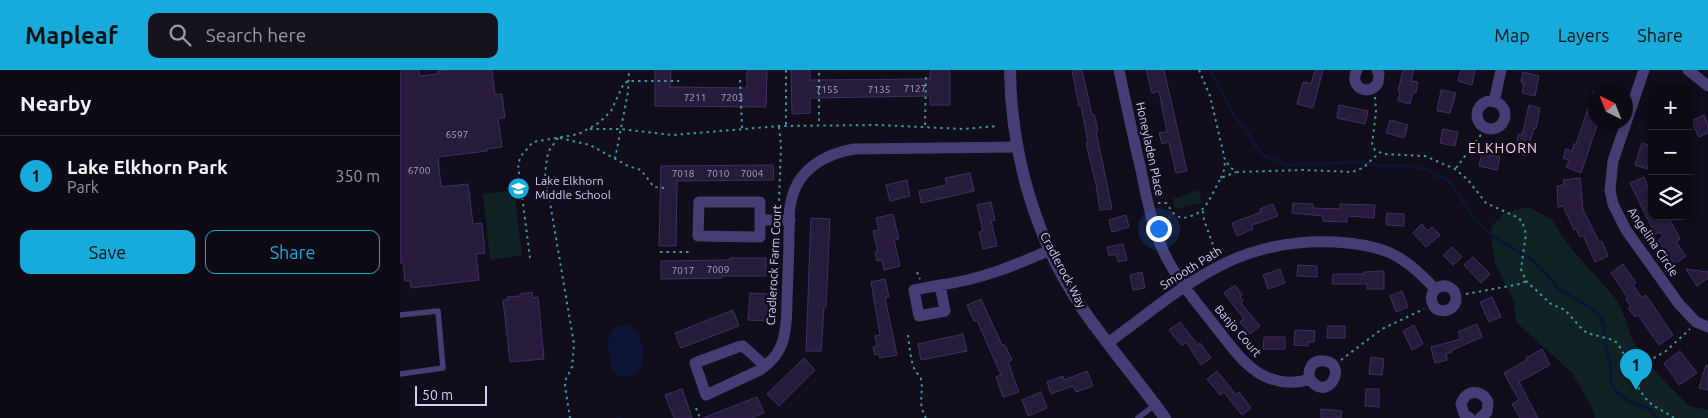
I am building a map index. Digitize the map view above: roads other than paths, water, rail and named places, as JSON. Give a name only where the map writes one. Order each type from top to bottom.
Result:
[{"type":"street","name":"Cradlerock Way","points":[[1010,70],[1013,124],[1030,197],[1041,230],[1068,284],[1084,310],[1165,418]]},
{"type":"street","name":"Honeyladen Place","points":[[1118,70],[1153,225],[1163,251],[1184,286]]},
{"type":"street","points":[[1357,70],[1354,78],[1358,87],[1364,90],[1372,89],[1378,83],[1379,74],[1377,70]]},
{"type":"street","points":[[1494,102],[1501,70]]},
{"type":"street","name":"Angelina Circle","points":[[1644,70],[1613,161],[1610,190],[1618,217],[1626,230],[1679,304],[1696,322],[1708,328]]},
{"type":"street","points":[[1688,70],[1708,86]]},
{"type":"street","points":[[1494,102],[1502,108],[1503,121],[1496,128],[1486,128],[1478,122],[1478,110],[1484,103],[1494,102]]},
{"type":"street","name":"Cradlerock Farm Court","points":[[766,366],[743,346],[695,364],[706,395],[753,374],[766,366],[780,347],[785,330],[785,220],[793,192],[804,174],[819,160],[841,151],[854,149],[1018,148]]},
{"type":"street","points":[[698,202],[760,202],[760,220],[760,237],[698,236],[698,202]]},
{"type":"street","points":[[760,220],[785,220]]},
{"type":"street","name":"Smooth Path","points":[[1108,343],[1184,286],[1219,265],[1247,253],[1278,245],[1314,242],[1373,246],[1398,256],[1421,274],[1435,289]]},
{"type":"street","points":[[940,285],[966,282],[1002,270],[1050,250]]},
{"type":"street","name":"Banjo Court","points":[[1184,286],[1234,350],[1252,368],[1281,382],[1301,382],[1310,379]]},
{"type":"street","points":[[1439,286],[1452,288],[1456,296],[1455,305],[1451,309],[1445,311],[1436,309],[1431,299],[1435,289],[1439,286]]},
{"type":"street","name":"Banjo Court","points":[[1325,361],[1333,366],[1336,374],[1332,383],[1319,387],[1313,384],[1310,379],[1310,367],[1316,362],[1325,361]]},
{"type":"street","points":[[1464,417],[1463,400],[1470,392],[1479,392],[1486,397],[1489,407],[1487,412],[1480,418]]},
{"type":"lane","points":[[400,315],[438,311],[443,368],[400,374]]},
{"type":"lane","points":[[1138,418],[1156,405]]},
{"type":"water","points":[[628,324],[639,336],[644,355],[638,371],[631,376],[621,377],[613,370],[608,347],[610,333],[613,329]]},
{"type":"waterway","points":[[1210,70],[1233,114],[1263,155],[1287,165],[1360,162],[1382,166],[1409,166],[1429,170],[1436,176],[1445,178],[1488,233],[1532,260],[1559,289],[1591,308],[1601,317],[1611,366],[1611,382],[1615,390],[1628,401],[1649,409],[1657,418]]},
{"type":"place","name":"Lake Elkhorn Middle School","points":[[519,188]]},
{"type":"place","name":"Lake Elkhorn Park","points":[[1636,390]]},
{"type":"district","name":"ELKHORN","points":[[1503,148]]}]
